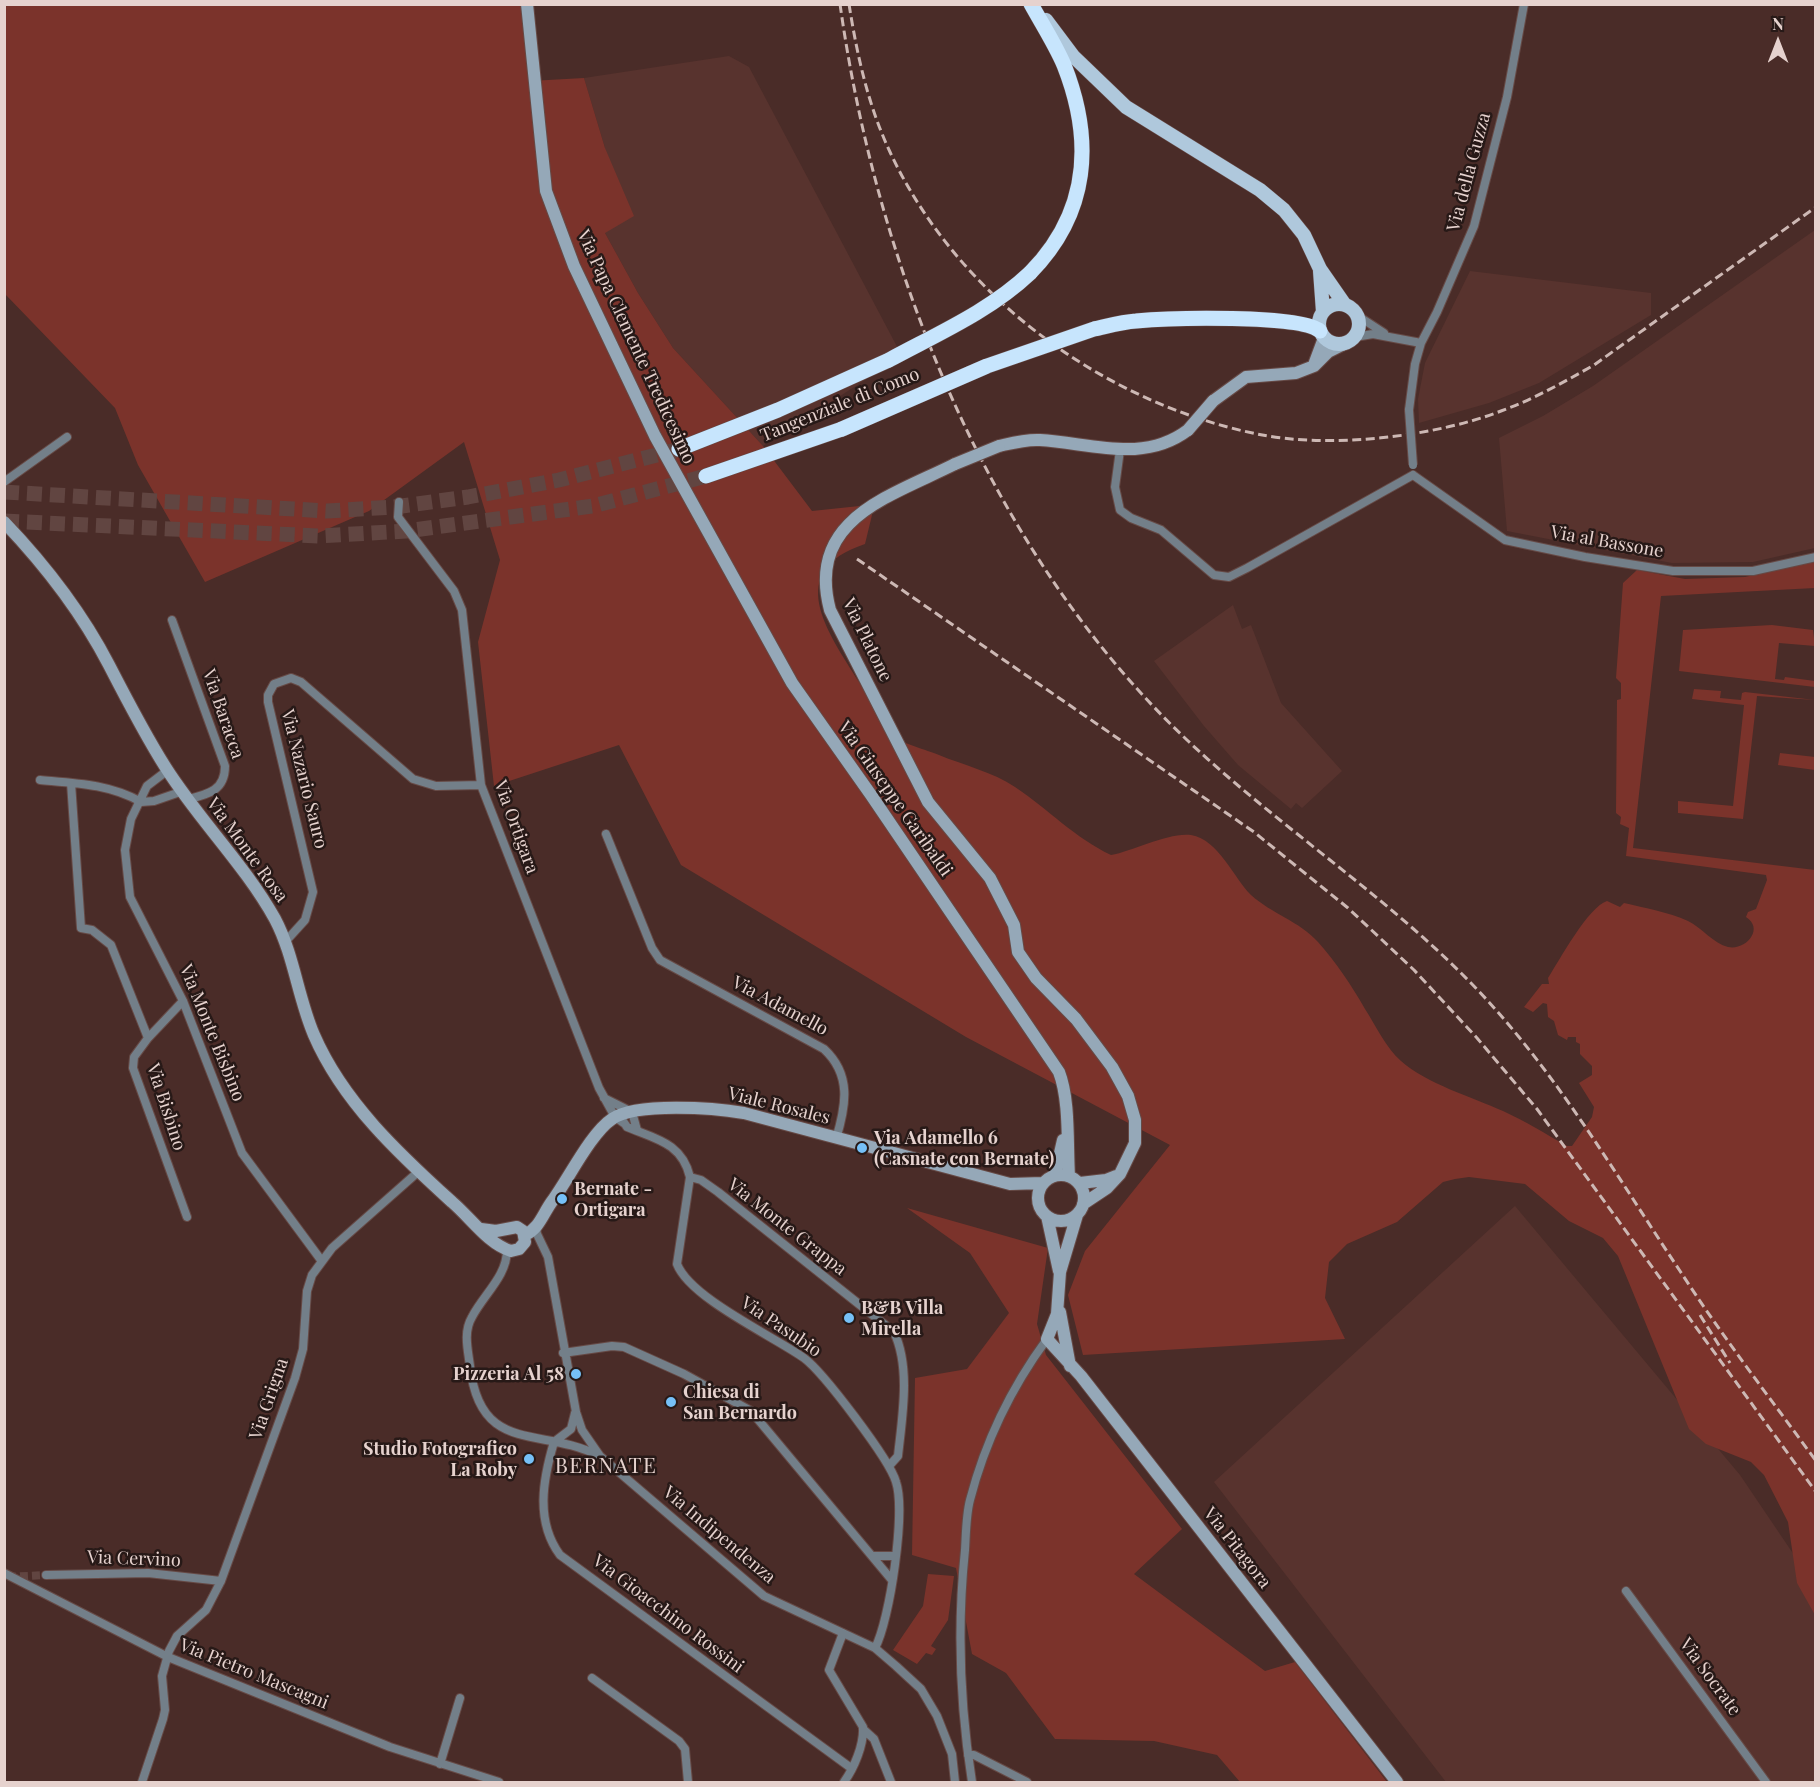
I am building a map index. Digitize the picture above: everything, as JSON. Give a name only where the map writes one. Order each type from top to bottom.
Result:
[{"type":"highway","name":"Tangenziale di Como","points":[[679,449],[724,432],[889,360],[991,305],[1030,273],[1055,244],[1075,203],[1083,148],[1080,113],[1063,64],[1033,4]]},
{"type":"highway","name":"Tangenziale di Como","points":[[706,476],[842,429],[987,366],[1094,329],[1132,321],[1167,319],[1298,322],[1322,335]]},
{"type":"main road","points":[[1033,4],[1073,56],[1126,107],[1260,190],[1284,210],[1304,235],[1320,269],[1345,305],[1358,316],[1360,327],[1349,341],[1333,344],[1322,335],[1319,321],[1323,312],[1320,269]]},
{"type":"main road","points":[[1323,312],[1333,305],[1345,305]]},
{"type":"street","name":"Via Papa Clemente Tredicesimo","points":[[527,4],[546,191],[574,266],[655,436],[686,491]]},
{"type":"street","name":"Via della Guzza","points":[[1413,470],[1409,410],[1415,364],[1421,343],[1474,226],[1507,97],[1524,4]]},
{"type":"street","points":[[1358,316],[1371,327],[1390,336]]},
{"type":"street","points":[[1349,341],[1373,334],[1421,343]]},
{"type":"street","points":[[1314,366],[1322,335]]},
{"type":"street","name":"Via Platone","points":[[1120,1174],[1135,1143],[1135,1120],[1128,1096],[1106,1059],[1076,1019],[1036,978],[1018,952],[1014,926],[990,878],[928,802],[830,610],[824,586],[828,553],[838,533],[879,502],[955,464],[999,446],[1038,440],[1120,450],[1141,450],[1168,443],[1188,430],[1213,401],[1246,377],[1296,373],[1314,366],[1328,352],[1349,341]]},
{"type":"street","points":[[4,482],[67,437]]},
{"type":"street","points":[[1120,450],[1115,487],[1120,510],[1131,518],[1161,530],[1214,575],[1225,578],[1247,568],[1413,470]]},
{"type":"street","name":"Via al Bassone","points":[[1413,470],[1505,540],[1673,571],[1753,571],[1815,557]]},
{"type":"street","name":"Via Giuseppe Garibaldi","points":[[686,491],[749,610],[792,683],[1059,1072],[1067,1100],[1066,1127],[1074,1179]]},
{"type":"street","name":"Via Ortigara","points":[[399,502],[398,517],[454,591],[462,610],[481,785],[604,1098],[623,1117]]},
{"type":"street","name":"Via Monte Rosa","points":[[4,522],[61,589],[168,770],[258,892],[285,942],[299,993],[326,1059],[362,1111],[418,1172],[505,1248]]},
{"type":"street","name":"Via Baracca","points":[[172,620],[225,766],[225,776],[219,788],[208,794],[186,795]]},
{"type":"street","name":"Via Nazario Sauro","points":[[285,942],[299,930],[312,903],[313,881],[268,702],[268,695],[273,684],[291,678],[301,682],[413,779],[436,786],[481,785]]},
{"type":"street","name":"Via Monte Bisbino","points":[[168,770],[147,786],[131,819],[127,835],[127,886],[142,922],[161,953],[183,1001],[242,1153],[321,1260]]},
{"type":"street","points":[[40,780],[126,793],[141,802],[186,795]]},
{"type":"street","name":"Via Bisbino","points":[[71,783],[81,928],[92,930],[111,945],[148,1038],[134,1057],[133,1068],[187,1217]]},
{"type":"street","name":"Via Adamello","points":[[606,834],[652,948],[660,960],[824,1049],[836,1062],[845,1089],[843,1115],[836,1139]]},
{"type":"street","points":[[148,1038],[183,1001]]},
{"type":"street","points":[[604,1098],[637,1130],[675,1148],[683,1156],[690,1177]]},
{"type":"street","name":"Viale Rosales","points":[[623,1117],[673,1108],[722,1110],[836,1139]]},
{"type":"street","points":[[623,1117],[637,1130]]},
{"type":"street","points":[[505,1248],[519,1249],[601,1129],[623,1117]]},
{"type":"street","name":"Via Giuseppe Garibaldi","points":[[1054,1175],[1066,1127]]},
{"type":"street","points":[[836,1139],[1010,1184],[1043,1183]]},
{"type":"street","name":"Via Grigna","points":[[142,1782],[165,1710],[161,1688],[168,1657],[177,1636],[207,1610],[221,1581],[295,1378],[303,1349],[307,1291],[312,1275],[321,1260],[418,1172]]},
{"type":"street","points":[[1038,1203],[1038,1192],[1043,1183],[1054,1175],[1074,1179],[1107,1180],[1120,1174]]},
{"type":"street","points":[[1047,1216],[1062,1221],[1107,1188],[1120,1174]]},
{"type":"street","name":"Via Monte Grappa","points":[[690,1177],[701,1180],[718,1192],[894,1332],[902,1355],[903,1372],[898,1456],[889,1466]]},
{"type":"street","name":"Via Pasubio","points":[[690,1177],[677,1264],[682,1275],[712,1300],[809,1362],[836,1394],[889,1466],[898,1491],[896,1556],[884,1620],[875,1648]]},
{"type":"street","points":[[1060,1272],[1080,1209],[1083,1190],[1074,1179]]},
{"type":"street","points":[[972,1782],[963,1724],[961,1593],[970,1502],[991,1438],[1005,1405],[1047,1339],[1053,1327],[1059,1299],[1060,1272],[1047,1216],[1038,1203],[1010,1184]]},
{"type":"street","points":[[528,1233],[545,1209]]},
{"type":"street","points":[[509,1226],[528,1233],[548,1257],[563,1353],[576,1412],[582,1430],[600,1456],[571,1443],[509,1433],[497,1425],[482,1407],[473,1384],[468,1325],[506,1267],[505,1248],[500,1237],[503,1230],[509,1226]]},
{"type":"street","points":[[481,1229],[503,1230]]},
{"type":"street","points":[[1059,1299],[1070,1367]]},
{"type":"street","name":"Via Pitagora","points":[[1047,1339],[1070,1367],[1081,1376],[1397,1782]]},
{"type":"street","points":[[563,1353],[612,1346],[624,1347],[684,1374],[751,1411],[891,1579]]},
{"type":"street","points":[[554,1442],[571,1429],[576,1412]]},
{"type":"street","name":"Via Gioacchino Rossini","points":[[554,1442],[542,1490],[543,1510],[556,1549],[571,1563],[851,1768]]},
{"type":"street","name":"Via Indipendenza","points":[[600,1456],[764,1596],[875,1648],[921,1689],[929,1700],[952,1754],[955,1782]]},
{"type":"street","points":[[873,1556],[896,1556]]},
{"type":"street","name":"Via Pietro Mascagni","points":[[4,1573],[168,1657],[390,1747],[500,1782]]},
{"type":"street","name":"Via Cervino","points":[[46,1575],[148,1573],[221,1581]]},
{"type":"street","name":"Via Socrate","points":[[1626,1591],[1766,1782]]},
{"type":"street","points":[[843,1633],[829,1666],[829,1674],[863,1729],[874,1739],[891,1782]]},
{"type":"street","points":[[592,1678],[680,1741],[685,1749],[688,1782]]},
{"type":"street","points":[[440,1764],[460,1698]]},
{"type":"street","points":[[844,1782],[851,1768],[863,1729]]},
{"type":"street","points":[[968,1755],[974,1755],[1027,1782]]},
{"type":"shaded area","points":[[5,5],[521,5],[530,81],[584,78],[605,148],[634,216],[605,233],[638,293],[673,348],[763,446],[812,511],[869,505],[872,515],[865,544],[840,556],[825,570],[819,586],[819,604],[835,643],[888,732],[896,739],[908,744],[997,777],[1027,796],[1085,840],[1111,855],[1172,836],[1191,835],[1201,838],[1218,851],[1251,895],[1302,928],[1318,942],[1343,974],[1386,1043],[1401,1061],[1424,1077],[1511,1115],[1567,1146],[1572,1146],[1592,1117],[1594,1107],[1579,1083],[1592,1075],[1592,1066],[1580,1054],[1580,1044],[1576,1042],[1576,1037],[1568,1037],[1567,1040],[1558,1035],[1554,1021],[1548,1017],[1547,1004],[1543,1003],[1533,1012],[1524,1007],[1542,984],[1549,984],[1548,978],[1591,913],[1607,901],[1620,907],[1624,903],[1656,910],[1693,924],[1718,943],[1728,947],[1741,946],[1753,933],[1754,927],[1746,917],[1748,912],[1756,909],[1767,880],[1766,875],[1626,856],[1629,828],[1620,824],[1621,817],[1616,813],[1617,700],[1621,699],[1621,683],[1616,678],[1623,583],[1637,570],[1685,579],[1745,577],[1815,561],[1815,588],[1661,596],[1633,848],[1815,870],[1815,1615],[1797,1583],[1788,1522],[1764,1475],[1751,1462],[1706,1444],[1689,1429],[1618,1256],[1603,1238],[1569,1221],[1525,1184],[1469,1177],[1443,1182],[1397,1222],[1347,1244],[1329,1262],[1325,1298],[1345,1339],[1083,1355],[1068,1295],[1085,1251],[1170,1145],[966,1037],[681,865],[619,745],[494,786],[478,642],[500,560],[464,442],[369,511],[205,582],[138,465],[115,408],[5,294]]},
{"type":"shaded area","points":[[729,56],[749,67],[902,356],[763,446],[673,348],[638,293],[605,233],[605,148],[584,78]]},
{"type":"shaded area","points":[[1815,230],[1815,548],[1753,562],[1672,563],[1507,531],[1499,438],[1543,416],[1593,386]]},
{"type":"shaded area","points":[[1470,271],[1651,293],[1651,315],[1539,383],[1489,403],[1419,423],[1418,399],[1425,363]]},
{"type":"shaded area","points":[[1233,605],[1242,629],[1251,625],[1281,703],[1342,771],[1302,808],[1296,803],[1291,809],[1238,765],[1204,726],[1154,661]]},
{"type":"shaded area","points":[[1772,625],[1813,630],[1815,646],[1779,643],[1775,679],[1784,680],[1785,677],[1815,681],[1815,687],[1679,671],[1683,630]]},
{"type":"shaded area","points":[[1694,689],[1721,691],[1720,698],[1741,700],[1742,693],[1745,692],[1815,700],[1757,696],[1743,819],[1678,813],[1678,801],[1733,806],[1744,705],[1692,699]]},
{"type":"shaded area","points":[[1780,753],[1815,757],[1815,770],[1778,765]]},
{"type":"shaded area","points":[[1515,1206],[1740,1475],[1815,1586],[1815,1782],[1446,1782],[1214,1482]]},
{"type":"shaded area","points":[[907,1208],[1048,1248],[1037,1324],[1046,1355],[1182,1529],[1134,1574],[1265,1671],[1295,1662],[1387,1782],[1240,1782],[1217,1755],[1154,1741],[1055,1739],[1006,1673],[972,1654],[956,1568],[912,1555],[915,1378],[967,1369],[1009,1313],[970,1253]]},
{"type":"shaded area","points":[[928,1574],[954,1576],[948,1620],[931,1646],[936,1649],[932,1655],[926,1653],[917,1664],[893,1650],[923,1606]]},
{"type":"tunnel","points":[[4,492],[327,511],[394,507],[468,497],[559,480],[676,450]]},
{"type":"tunnel","points":[[4,521],[319,536],[406,531],[593,506],[706,476]]},
{"type":"tunnel","points":[[8,1577],[46,1575]]},
{"type":"railway","points":[[840,4],[857,104],[882,205],[914,304],[954,402],[1000,495],[1055,584],[1117,666],[1187,740],[1262,805],[1416,931],[1452,964],[1514,1031],[1565,1097],[1712,1319],[1816,1461]]},
{"type":"railway","points":[[849,4],[864,80],[875,116],[890,152],[919,204],[954,252],[995,296],[1040,335],[1090,369],[1144,397],[1199,419],[1257,434],[1316,440],[1380,438],[1445,428],[1513,406],[1549,390],[1594,365],[1816,207]]},
{"type":"railway","points":[[857,559],[1254,832],[1348,908],[1414,970],[1477,1038],[1537,1109],[1816,1492]]},
{"type":"railway","points":[[1700,1315],[1730,1363]]},
{"type":"place","name":"Via Adamello 6 (Casnate con Bernate)","points":[[862,1148]]},
{"type":"place","name":"Bernate - Ortigara","points":[[562,1199]]},
{"type":"place","name":"B&B Villa Mirella","points":[[849,1318]]},
{"type":"place","name":"Pizzeria Al 58","points":[[576,1374]]},
{"type":"place","name":"Chiesa di San Bernardo","points":[[671,1402]]},
{"type":"place","name":"Studio Fotografico La Roby","points":[[529,1459]]},
{"type":"district","name":"BERNATE","points":[[606,1466]]}]
